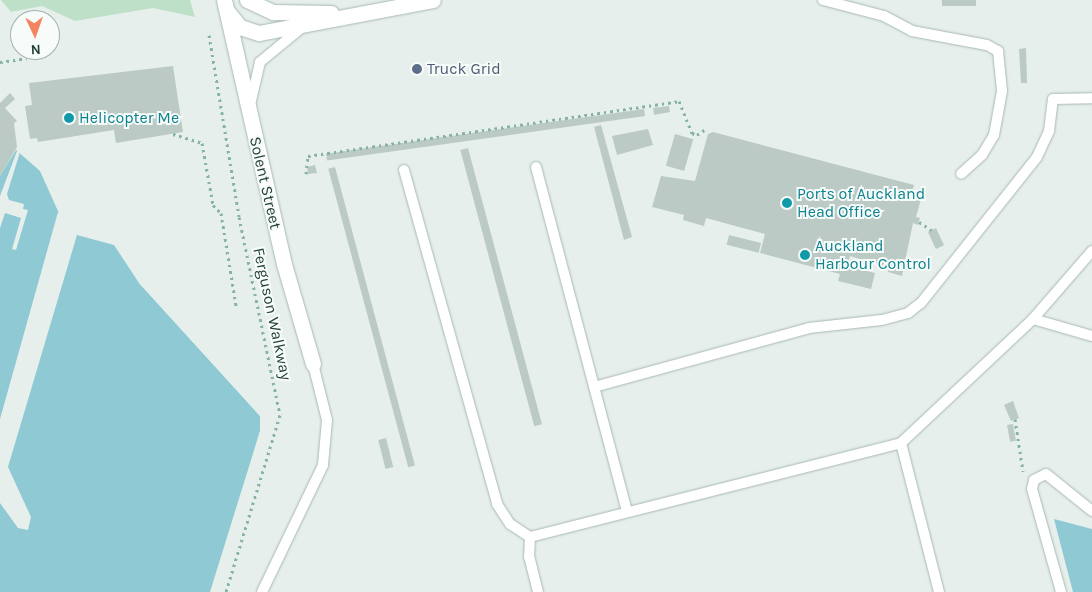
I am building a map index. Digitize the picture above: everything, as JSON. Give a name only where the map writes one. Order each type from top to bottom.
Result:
[{"type":"street","points":[[247,0],[254,6],[291,14],[360,12]]},
{"type":"street","points":[[224,4],[248,31],[259,33],[305,26],[360,12],[433,0]]},
{"type":"street","name":"Solent Street","points":[[224,4],[284,264],[313,364]]},
{"type":"lane","points":[[823,0],[884,16],[912,31],[988,45],[998,51],[1002,60],[1002,91],[994,135],[982,155],[961,174]]},
{"type":"lane","points":[[252,120],[252,89],[260,62],[287,36],[305,26]]},
{"type":"lane","points":[[594,387],[809,328],[882,320],[908,313],[921,303],[1038,157],[1050,130],[1053,99],[1092,98]]},
{"type":"lane","points":[[536,167],[627,511]]},
{"type":"lane","points":[[404,170],[497,504],[510,524],[530,537],[901,443],[1033,319],[1092,252]]},
{"type":"lane","points":[[1033,319],[1092,336]]},
{"type":"lane","points":[[262,592],[323,465],[327,420],[313,364]]},
{"type":"lane","points":[[901,443],[939,592]]},
{"type":"lane","points":[[1061,592],[1032,489],[1034,480],[1046,474],[1092,512]]},
{"type":"lane","points":[[530,537],[529,556],[538,592]]},
{"type":"path","name":"Ferguson Walkway","points":[[209,35],[239,217],[280,415],[226,592]]},
{"type":"path","points":[[0,62],[14,60]]},
{"type":"path","points":[[306,174],[308,156],[679,101],[692,133],[697,134],[706,128]]},
{"type":"path","points":[[173,134],[202,143],[213,205],[221,212],[236,306]]},
{"type":"path","points":[[919,222],[932,230]]},
{"type":"path","points":[[1015,419],[1023,471],[1034,480]]},
{"type":"green space","points":[[1,0],[190,0],[195,17],[153,8],[75,21],[60,14],[60,10],[51,10],[42,6],[10,11]]},
{"type":"water","points":[[16,150],[40,171],[62,220],[77,235],[114,245],[139,283],[260,416],[260,431],[210,592],[0,592],[0,176]]},
{"type":"water","points":[[1054,519],[1092,529],[1092,592],[1073,592]]},
{"type":"pier","points":[[17,151],[20,152],[7,194],[9,200],[24,204],[23,209],[28,210],[16,250],[12,249],[21,218],[5,213],[0,228],[0,196]]},
{"type":"pier","points":[[58,212],[77,235],[8,467],[31,517],[28,530],[18,528],[0,503],[0,419]]},
{"type":"pier","points":[[139,279],[258,406],[262,415],[262,432],[213,592],[260,431],[260,416],[139,283]]},
{"type":"building","points":[[942,0],[976,0],[976,6],[942,6]]},
{"type":"building","points":[[1026,48],[1027,83],[1021,83],[1019,49]]},
{"type":"building","points":[[173,66],[183,132],[116,143],[114,130],[38,142],[37,138],[30,139],[25,106],[32,105],[29,83]]},
{"type":"building","points":[[10,93],[15,99],[5,108],[17,121],[14,123],[17,147],[0,176],[0,103]]},
{"type":"building","points":[[669,106],[670,112],[654,115],[653,108]]},
{"type":"building","points":[[644,109],[645,116],[327,161],[326,154]]},
{"type":"building","points":[[601,125],[632,237],[624,240],[594,127]]},
{"type":"building","points":[[648,129],[653,145],[617,155],[612,136]]},
{"type":"building","name":"Ports of Auckland Head Office","points":[[713,132],[914,185],[911,197],[921,199],[916,217],[920,218],[918,225],[913,223],[902,276],[888,272],[889,267],[871,262],[870,268],[861,265],[863,260],[850,256],[847,266],[875,273],[871,289],[838,281],[840,274],[760,253],[765,234],[706,218],[704,226],[683,220],[684,215],[652,207],[661,176],[695,181],[708,134]]},
{"type":"building","points":[[675,134],[693,139],[684,171],[666,166]]},
{"type":"building","points":[[468,148],[542,424],[534,426],[460,150]]},
{"type":"building","points":[[315,165],[317,173],[308,174],[307,167]]},
{"type":"building","points":[[335,167],[415,465],[408,467],[328,169]]},
{"type":"building","points":[[936,228],[944,245],[936,249],[928,232]]},
{"type":"building","points":[[729,235],[761,243],[759,253],[727,245]]},
{"type":"building","points":[[1013,401],[1019,418],[1011,421],[1004,405]]},
{"type":"building","points":[[1013,424],[1016,441],[1010,442],[1007,425]]},
{"type":"building","points":[[386,438],[393,467],[385,469],[378,440]]},
{"type":"place","name":"Truck Grid","points":[[417,69]]},
{"type":"place","name":"Helicopter Me","points":[[69,118]]},
{"type":"place","name":"Ports of Auckland Head Office","points":[[787,203]]},
{"type":"place","name":"Auckland Harbour Control","points":[[805,255]]}]
